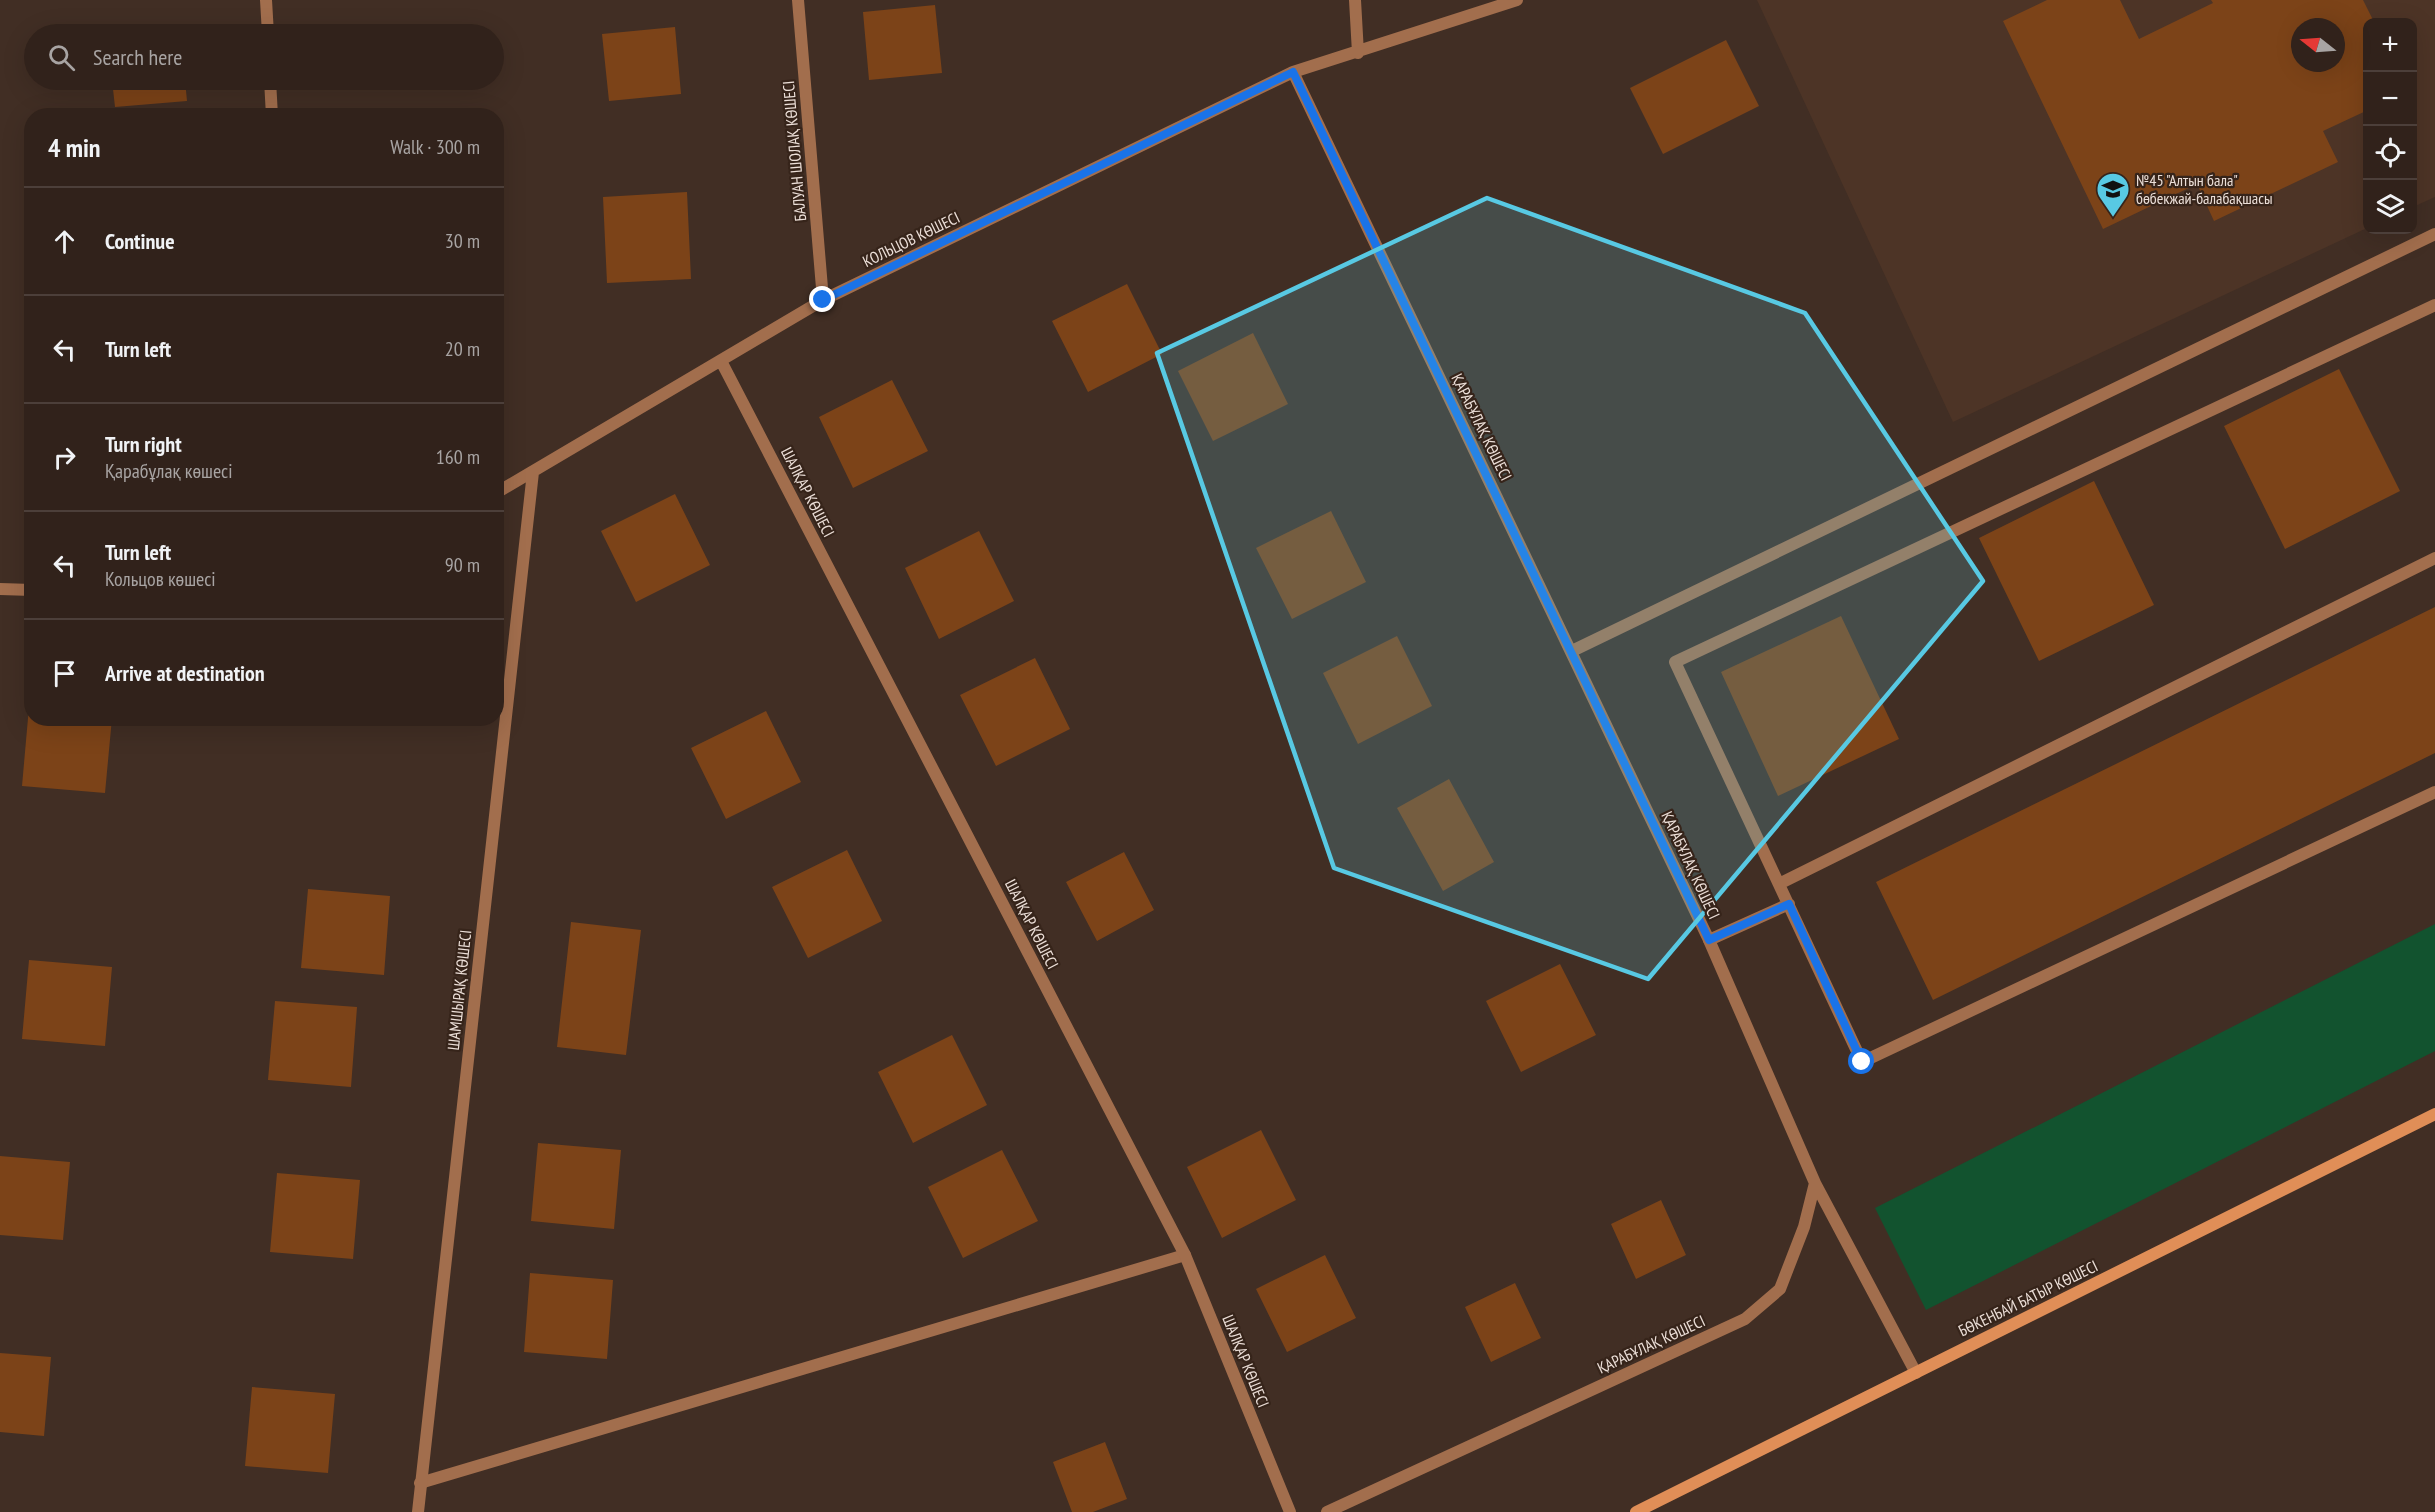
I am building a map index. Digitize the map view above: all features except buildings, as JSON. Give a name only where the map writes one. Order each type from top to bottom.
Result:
[{"type":"main road","name":"БӨКЕНБАЙ БАТЫР КӨШЕСІ","points":[[1636,1512],[2435,1114]]},
{"type":"street","points":[[266,0],[267,24]]},
{"type":"street","name":"БАЛУАН ШОЛАҚ КӨШЕСІ","points":[[798,0],[823,300]]},
{"type":"street","points":[[1355,0],[1358,53]]},
{"type":"street","name":"КОЛЬЦОВ КӨШЕСІ","points":[[504,488],[823,300],[1293,72],[1358,53],[1517,0]]},
{"type":"street","name":"ҚАРАБҰЛАҚ КӨШЕСІ","points":[[1293,72],[1709,940],[1815,1183],[1804,1227],[1780,1289],[1744,1319],[1327,1512]]},
{"type":"street","points":[[271,90],[272,108]]},
{"type":"street","points":[[1572,651],[2435,234]]},
{"type":"street","points":[[2435,305],[1675,662],[1862,1062],[2435,792]]},
{"type":"street","name":"ШАЛҚАР КӨШЕСІ","points":[[721,361],[1185,1255],[1290,1512]]},
{"type":"street","name":"ШАМШЫРАҚ КӨШЕСІ","points":[[418,1512],[533,472]]},
{"type":"street","points":[[1779,884],[2435,558]]},
{"type":"street","points":[[0,590],[24,590]]},
{"type":"street","points":[[1709,940],[1789,904]]},
{"type":"street","points":[[1815,1183],[1916,1373]]},
{"type":"street","points":[[420,1483],[1185,1255]]},
{"type":"highlighted area","points":[[1487,198],[1805,313],[1983,581],[1648,979],[1334,868],[1157,353]]},
{"type":"shaded area","name":"№45 \"Алтын бала\" бөбекжай-балабақшасы","points":[[1757,0],[2435,0],[2435,197],[2417,205],[2417,18],[2363,18],[2363,230],[1953,422]]},
{"type":"green space","points":[[2435,924],[2435,1051],[1926,1310],[1875,1208]]},
{"type":"place","name":"№45 \"Алтын бала\" бөбекжай-балабақшасы","points":[[2113,218]]},
{"type":"route","points":[[823,300],[1293,72],[1709,940],[1789,904],[1862,1062]]}]
